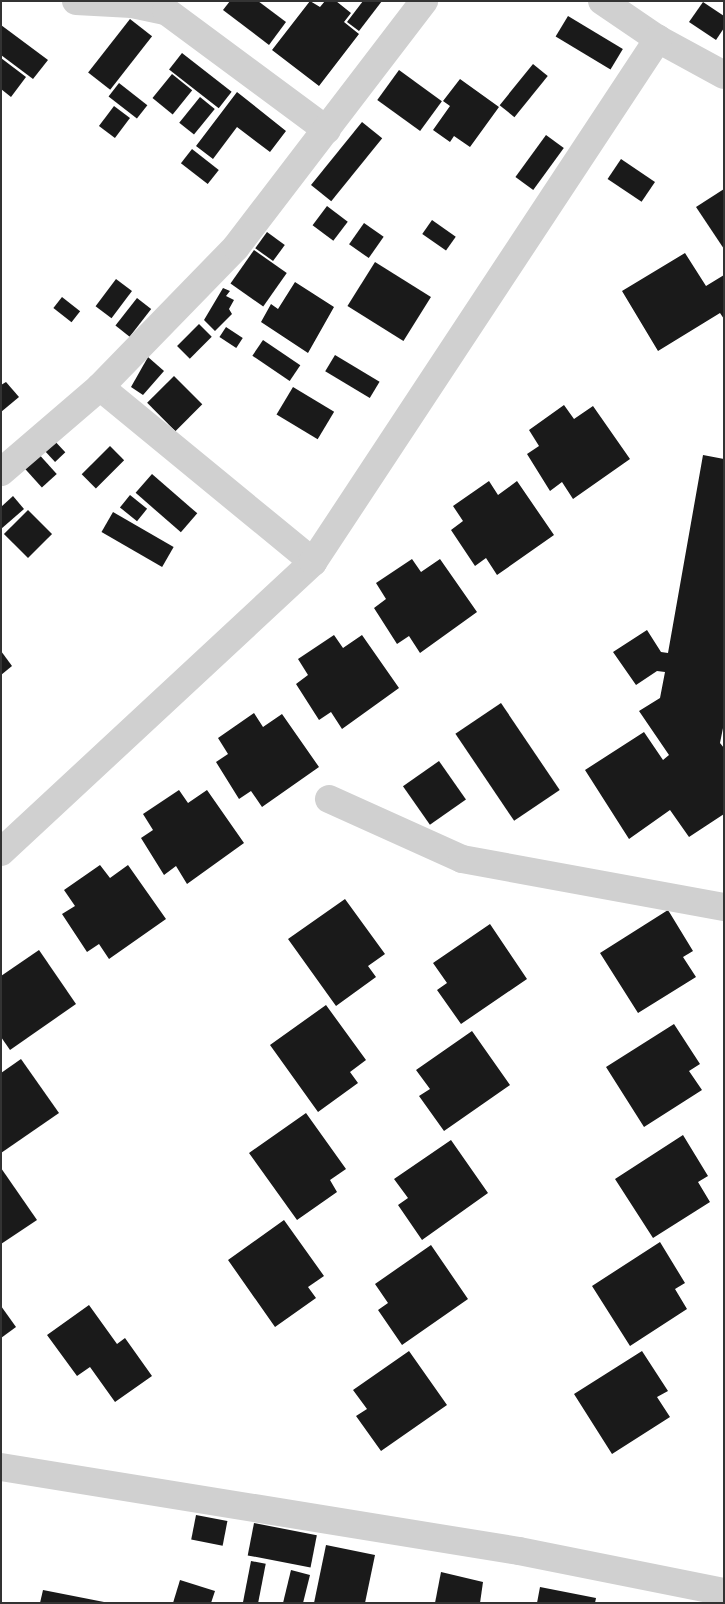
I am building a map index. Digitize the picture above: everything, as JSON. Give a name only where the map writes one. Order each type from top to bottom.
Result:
[{"type":"street","points":[[76,1],[116,2],[166,11],[327,130]]},
{"type":"street","points":[[1,472],[100,388],[236,247],[424,1]]},
{"type":"street","points":[[602,1],[658,39],[724,75]]},
{"type":"street","points":[[1,852],[313,562],[658,39]]},
{"type":"street","points":[[100,388],[313,562]]},
{"type":"street","points":[[329,799],[462,859],[724,907]]},
{"type":"street","points":[[1,1467],[519,1551],[724,1592]]},
{"type":"building","points":[[230,1],[258,1],[286,22],[269,45],[223,10]]},
{"type":"building","points":[[310,1],[320,7],[325,1],[336,1],[351,13],[344,22],[359,34],[319,86],[272,50]]},
{"type":"building","points":[[363,1],[382,1],[359,31],[347,22]]},
{"type":"building","points":[[703,2],[724,16],[724,28],[716,40],[689,22]]},
{"type":"building","points":[[568,16],[623,49],[610,70],[556,37]]},
{"type":"building","points":[[130,19],[152,36],[110,90],[88,73]]},
{"type":"building","points":[[1,25],[48,60],[33,79],[1,55]]},
{"type":"building","points":[[182,53],[232,92],[219,108],[169,70]]},
{"type":"building","points":[[1,58],[26,77],[11,97],[1,89]]},
{"type":"building","points":[[533,64],[548,76],[514,117],[500,105]]},
{"type":"building","points":[[399,70],[442,101],[420,131],[377,100]]},
{"type":"building","points":[[172,74],[192,90],[173,114],[152,98]]},
{"type":"building","points":[[460,79],[499,107],[470,147],[454,136],[450,142],[433,130],[450,106],[443,101]]},
{"type":"building","points":[[119,83],[147,105],[137,119],[109,96]]},
{"type":"building","points":[[237,92],[286,131],[270,152],[237,127],[213,159],[196,146]]},
{"type":"building","points":[[200,97],[215,109],[194,135],[179,123]]},
{"type":"building","points":[[114,106],[130,118],[115,138],[99,126]]},
{"type":"building","points":[[362,122],[382,138],[331,201],[311,185]]},
{"type":"building","points":[[546,135],[564,148],[533,190],[515,177]]},
{"type":"building","points":[[192,149],[219,170],[208,184],[181,163]]},
{"type":"building","points":[[621,159],[655,182],[642,202],[608,179]]},
{"type":"building","points":[[724,189],[724,249],[696,207]]},
{"type":"building","points":[[327,206],[348,222],[333,241],[313,225]]},
{"type":"building","points":[[432,220],[456,237],[446,251],[422,234]]},
{"type":"building","points":[[364,223],[384,237],[369,258],[349,244]]},
{"type":"building","points":[[267,232],[285,245],[273,261],[255,248]]},
{"type":"building","points":[[254,250],[287,273],[263,307],[230,284]]},
{"type":"building","points":[[685,253],[706,286],[724,275],[724,319],[720,313],[658,351],[622,291]]},
{"type":"building","points":[[375,262],[431,297],[403,341],[347,306]]},
{"type":"building","points":[[116,279],[132,291],[112,318],[96,306]]},
{"type":"building","points":[[295,282],[334,307],[308,353],[261,322],[271,304],[278,309]]},
{"type":"building","points":[[223,288],[230,291],[226,296],[234,300],[229,309],[232,314],[215,331],[204,320]]},
{"type":"building","points":[[62,297],[80,311],[72,322],[53,308]]},
{"type":"building","points":[[137,298],[151,309],[130,337],[115,326]]},
{"type":"building","points":[[199,324],[212,337],[190,359],[177,346]]},
{"type":"building","points":[[226,327],[243,338],[236,348],[219,337]]},
{"type":"building","points":[[263,340],[300,365],[290,381],[252,356]]},
{"type":"building","points":[[335,355],[380,382],[370,398],[325,371]]},
{"type":"building","points":[[148,357],[164,371],[143,395],[131,387]]},
{"type":"building","points":[[174,376],[202,404],[175,431],[147,403]]},
{"type":"building","points":[[6,382],[19,397],[1,412],[1,385]]},
{"type":"building","points":[[293,387],[334,412],[318,439],[277,414]]},
{"type":"building","points":[[564,405],[574,419],[593,406],[630,459],[573,499],[562,482],[550,491],[527,454],[539,446],[529,430]]},
{"type":"building","points":[[51,437],[65,452],[55,462],[41,447]]},
{"type":"building","points":[[110,446],[124,460],[96,488],[82,474]]},
{"type":"building","points":[[36,451],[57,474],[42,487],[21,464]]},
{"type":"building","points":[[703,455],[724,459],[724,723],[720,743],[724,748],[724,814],[689,837],[670,810],[629,839],[585,770],[644,732],[663,760],[669,755],[639,711],[660,698],[665,672],[657,671],[636,685],[613,652],[647,630],[661,652],[668,653]]},
{"type":"building","points":[[152,474],[197,513],[181,532],[136,493]]},
{"type":"building","points":[[489,481],[498,495],[517,481],[554,535],[497,575],[486,558],[475,566],[451,530],[463,521],[453,506]]},
{"type":"building","points":[[130,495],[147,509],[137,521],[120,507]]},
{"type":"building","points":[[13,496],[24,509],[1,529],[1,507]]},
{"type":"building","points":[[28,510],[52,534],[28,558],[4,534]]},
{"type":"building","points":[[113,512],[174,547],[162,567],[102,532]]},
{"type":"building","points":[[412,559],[421,572],[440,559],[477,612],[420,653],[409,636],[397,644],[374,608],[386,599],[376,583]]},
{"type":"building","points":[[334,635],[343,648],[362,635],[399,688],[342,729],[331,712],[319,720],[296,684],[308,675],[298,659]]},
{"type":"building","points":[[1,651],[12,666],[1,675]]},
{"type":"building","points":[[501,703],[560,790],[514,821],[455,734]]},
{"type":"building","points":[[254,713],[263,727],[282,714],[319,767],[262,807],[251,791],[239,799],[216,762],[228,754],[218,738]]},
{"type":"building","points":[[439,761],[466,800],[430,825],[403,786]]},
{"type":"building","points":[[179,790],[188,803],[207,790],[244,843],[187,884],[176,866],[164,875],[141,838],[153,830],[143,814]]},
{"type":"building","points":[[100,865],[110,878],[128,865],[166,919],[109,959],[99,944],[87,952],[62,914],[75,906],[64,890]]},
{"type":"building","points":[[345,899],[385,954],[368,966],[376,977],[336,1006],[288,939]]},
{"type":"building","points":[[668,910],[693,951],[683,957],[696,977],[638,1013],[600,953]]},
{"type":"building","points":[[490,924],[527,979],[461,1024],[437,990],[447,983],[433,963]]},
{"type":"building","points":[[39,950],[76,1004],[10,1050],[1,1037],[1,976]]},
{"type":"building","points":[[326,1005],[366,1060],[350,1072],[358,1083],[318,1112],[270,1045]]},
{"type":"building","points":[[674,1024],[700,1064],[689,1071],[702,1090],[644,1127],[606,1067]]},
{"type":"building","points":[[472,1031],[510,1085],[444,1131],[419,1096],[430,1089],[416,1070]]},
{"type":"building","points":[[21,1059],[59,1113],[1,1153],[1,1073]]},
{"type":"building","points":[[306,1113],[346,1169],[330,1180],[337,1192],[297,1220],[249,1153]]},
{"type":"building","points":[[683,1135],[708,1176],[698,1182],[710,1202],[653,1238],[615,1179]]},
{"type":"building","points":[[451,1140],[488,1193],[422,1240],[398,1205],[408,1198],[394,1179]]},
{"type":"building","points":[[1,1168],[37,1220],[1,1244]]},
{"type":"building","points":[[284,1220],[324,1276],[308,1287],[316,1298],[275,1327],[228,1260]]},
{"type":"building","points":[[660,1242],[685,1283],[675,1289],[687,1309],[630,1346],[592,1286]]},
{"type":"building","points":[[431,1245],[468,1299],[402,1345],[378,1310],[388,1303],[375,1284]]},
{"type":"building","points":[[89,1305],[117,1344],[125,1338],[152,1376],[115,1402],[90,1367],[77,1376],[47,1335]]},
{"type":"building","points":[[1,1306],[16,1327],[1,1338]]},
{"type":"building","points":[[409,1351],[447,1405],[381,1451],[356,1416],[367,1409],[353,1390]]},
{"type":"building","points":[[642,1351],[668,1391],[657,1397],[670,1417],[612,1454],[574,1394]]},
{"type":"building","points":[[196,1515],[227,1521],[223,1546],[191,1540]]},
{"type":"building","points":[[254,1523],[317,1535],[311,1568],[248,1555]]},
{"type":"building","points":[[326,1545],[375,1555],[365,1603],[314,1603]]},
{"type":"building","points":[[251,1561],[266,1564],[258,1603],[243,1603]]},
{"type":"building","points":[[291,1570],[310,1575],[303,1603],[283,1603]]},
{"type":"building","points":[[441,1572],[483,1582],[480,1603],[435,1603]]},
{"type":"building","points":[[180,1580],[215,1591],[211,1603],[173,1603]]},
{"type":"building","points":[[540,1587],[596,1598],[595,1603],[537,1603]]},
{"type":"building","points":[[43,1590],[104,1602],[40,1603]]}]
